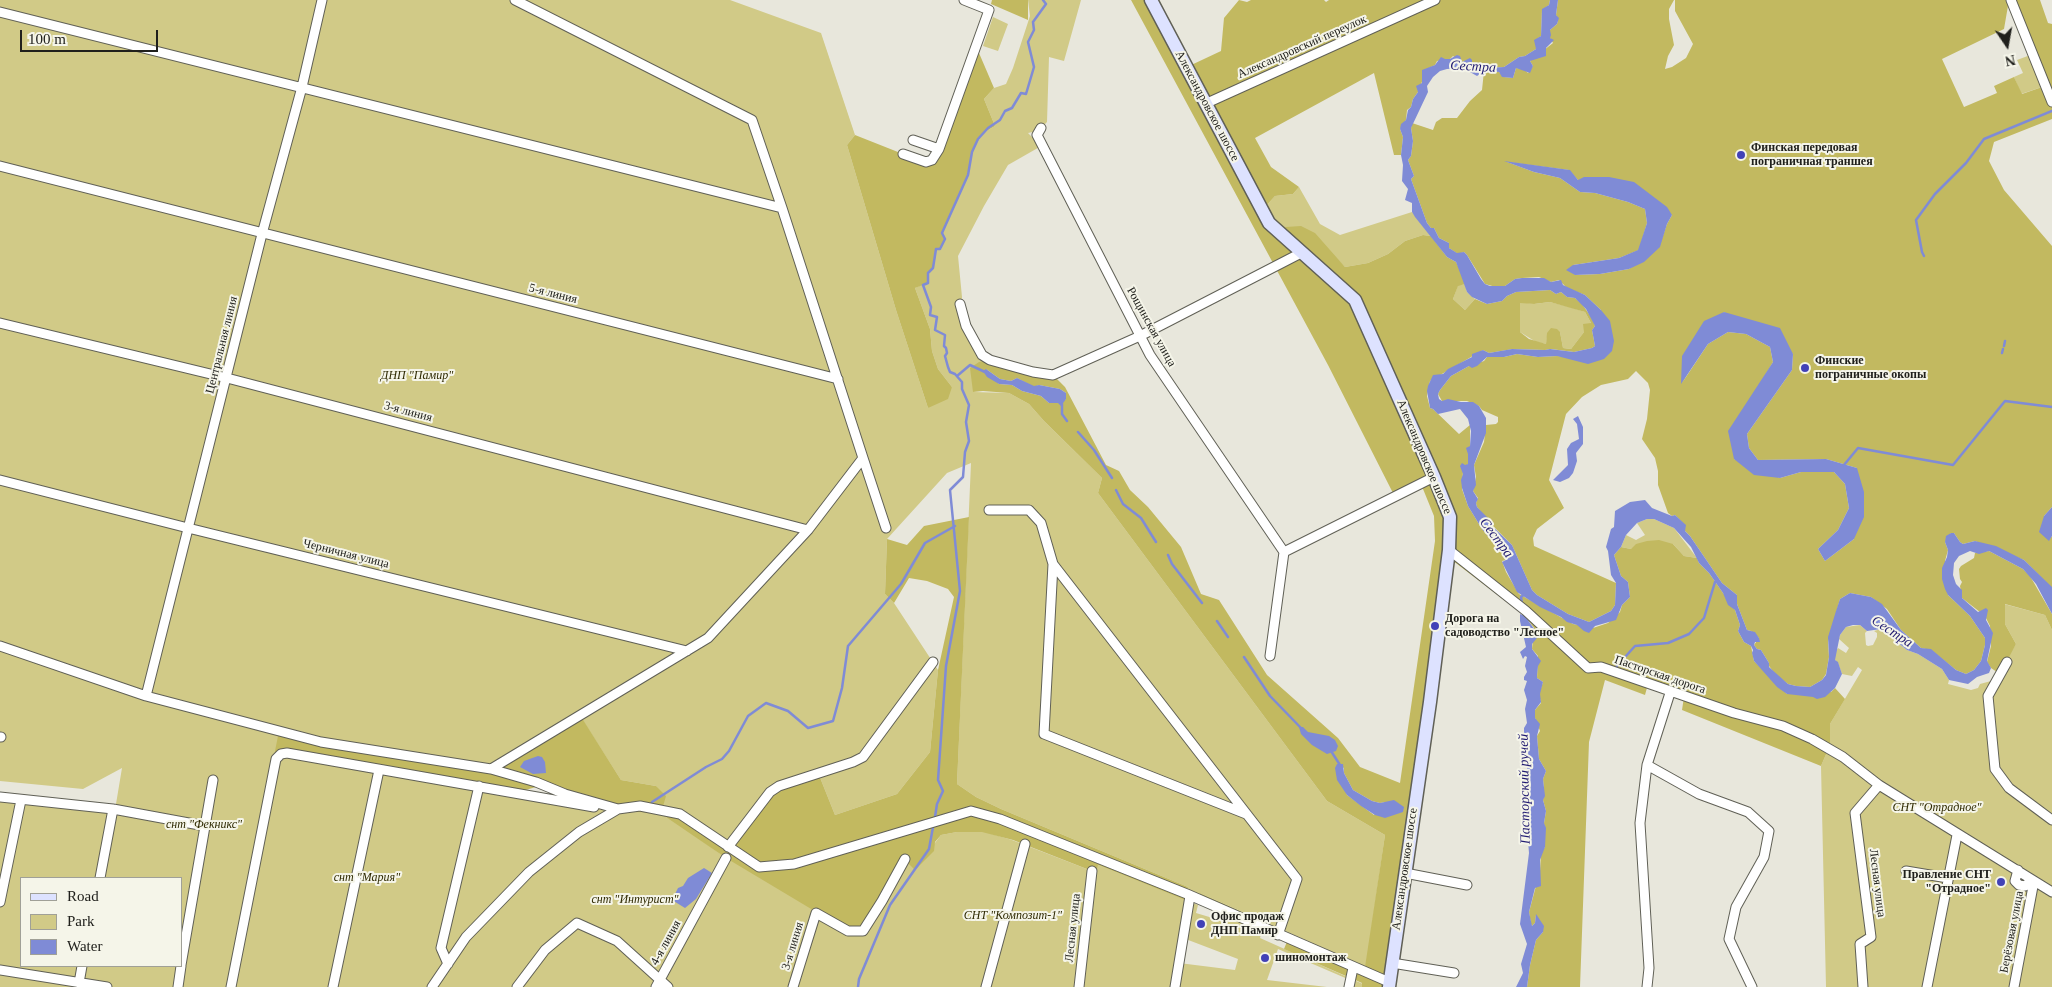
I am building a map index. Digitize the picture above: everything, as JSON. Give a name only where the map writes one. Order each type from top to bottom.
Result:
[{"type":"street","name":"Центральная линия","points":[[146,696],[262,234],[302,87],[322,0]]},
{"type":"street","points":[[515,0],[752,120],[886,528]]},
{"type":"street","points":[[903,154],[926,162],[932,160],[939,149],[989,10],[964,0]]},
{"type":"street","name":"Александровское шоссе","points":[[1151,0],[1269,224],[1354,300],[1450,517],[1449,550],[1430,702],[1389,985]]},
{"type":"street","name":"Александровский переулок","points":[[1206,104],[1435,0]]},
{"type":"street","points":[[2011,0],[2052,102]]},
{"type":"street","points":[[0,12],[782,208]]},
{"type":"street","name":"Рощинская улица","points":[[1041,128],[1037,135],[1150,355],[1284,552]]},
{"type":"street","points":[[913,140],[939,149]]},
{"type":"street","name":"5-я линия","points":[[0,166],[838,379]]},
{"type":"street","points":[[960,304],[966,326],[982,355],[990,360],[1033,372],[1053,375],[1140,336],[1301,253]]},
{"type":"street","name":"3-я линия","points":[[0,323],[227,378],[808,530]]},
{"type":"street","points":[[491,769],[708,638],[808,530],[863,458]]},
{"type":"street","points":[[1270,656],[1284,552],[1434,478]]},
{"type":"street","name":"Черничная улица","points":[[0,480],[688,651]]},
{"type":"street","points":[[989,510],[1029,510],[1041,523],[1053,564],[1044,734],[1247,814]]},
{"type":"street","name":"Пасторская дорога","points":[[1449,550],[1523,609],[1588,668],[1601,667],[1734,713],[1783,726],[1812,739],[1842,757],[1879,785],[1957,835],[2018,870],[2015,881],[2019,885],[2025,886],[2033,881]]},
{"type":"street","points":[[1053,564],[1297,879],[1278,934]]},
{"type":"street","points":[[0,646],[146,696],[321,742],[491,769],[536,782],[565,794],[616,810]]},
{"type":"street","points":[[728,847],[770,792],[779,786],[863,757],[933,662]]},
{"type":"street","points":[[2007,662],[1988,696],[1995,769],[2009,788],[2052,820]]},
{"type":"street","points":[[1648,987],[1649,968],[1640,823],[1646,765],[1670,692]]},
{"type":"street","points":[[231,987],[276,759],[281,754],[287,753],[616,810],[640,806],[680,814],[759,867],[794,864],[971,811],[1000,819],[1190,896],[1389,985]]},
{"type":"street","points":[[1646,765],[1699,794],[1748,812],[1770,831],[1764,857],[1736,907],[1728,939],[1752,987]]},
{"type":"street","points":[[333,987],[379,770]]},
{"type":"street","points":[[182,960],[213,780]]},
{"type":"street","name":"Лесная улица","points":[[1863,987],[1860,944],[1871,937],[1855,813],[1879,785]]},
{"type":"street","points":[[448,964],[441,948],[479,786]]},
{"type":"street","points":[[0,797],[113,809],[205,826]]},
{"type":"street","points":[[0,902],[21,800]]},
{"type":"street","points":[[100,877],[113,809]]},
{"type":"street","points":[[432,987],[466,938],[530,872],[579,832],[616,810]]},
{"type":"street","points":[[1926,987],[1957,835]]},
{"type":"street","points":[[986,987],[1026,844]]},
{"type":"street","name":"4-я линия","points":[[658,984],[726,858]]},
{"type":"street","name":"3-я линия","points":[[793,987],[816,913],[848,931],[863,931],[905,859]]},
{"type":"street","name":"Лесная улица","points":[[1079,987],[1092,871]]},
{"type":"street","points":[[1906,871],[1948,878]]},
{"type":"street","points":[[1405,873],[1467,885]]},
{"type":"street","points":[[2033,881],[2052,892]]},
{"type":"street","name":"Берёзовая улица","points":[[2014,987],[2033,881]]},
{"type":"street","points":[[1176,987],[1190,896]]},
{"type":"street","points":[[517,987],[544,950],[577,923],[617,941],[658,984],[668,987]]},
{"type":"street","points":[[1392,964],[1454,974]]},
{"type":"street","points":[[79,983],[82,967]]},
{"type":"street","points":[[178,987],[181,967]]},
{"type":"street","points":[[1350,987],[1353,968]]},
{"type":"street","points":[[0,970],[107,987]]},
{"type":"green space","name":"ДНП \"Памир\"","points":[[0,0],[730,0],[821,33],[855,135],[847,145],[896,310],[928,408],[952,387],[938,369],[932,351],[930,329],[915,288],[925,283],[928,273],[931,271],[936,249],[941,249],[945,239],[942,233],[967,177],[972,152],[983,133],[995,126],[984,99],[994,88],[1006,84],[1030,16],[1028,0],[1081,0],[1064,61],[1049,57],[1047,122],[1041,128],[1037,127],[1033,132],[1028,133],[1033,138],[1037,137],[1043,145],[1008,165],[958,256],[962,297],[961,308],[966,326],[990,360],[973,384],[973,392],[1009,393],[1029,404],[1102,478],[1098,493],[1327,801],[1385,835],[1366,967],[1200,893],[1199,896],[1187,891],[1188,887],[1001,809],[976,797],[957,784],[971,463],[947,473],[887,539],[885,594],[894,603],[938,670],[930,752],[897,794],[835,815],[819,775],[727,846],[662,810],[656,786],[621,780],[580,716],[490,769],[279,755],[515,793],[613,812],[617,809],[627,812],[651,813],[676,822],[726,858],[905,859],[915,869],[941,835],[982,831],[1012,840],[1092,871],[1079,987],[0,987],[0,797],[115,810],[122,768],[83,789],[0,781]]},
{"type":"green space","points":[[993,17],[1008,24],[998,51],[983,46]]},
{"type":"green space","points":[[2033,54],[2045,86],[2021,94],[2014,77],[2023,73],[2017,60]]},
{"type":"green space","points":[[1299,187],[1320,224],[1340,235],[1412,212],[1431,236],[1423,235],[1405,241],[1388,254],[1368,263],[1345,267],[1333,256],[1278,232],[1266,206],[1275,196],[1293,194]]},
{"type":"green space","points":[[1465,284],[1467,292],[1475,299],[1465,310],[1453,299],[1458,285]]},
{"type":"green space","points":[[1520,302],[1534,304],[1550,302],[1570,307],[1585,312],[1591,323],[1571,349],[1563,348],[1560,332],[1547,337],[1546,344],[1536,342],[1520,332]]},
{"type":"green space","points":[[1647,519],[1654,519],[1674,528],[1697,558],[1684,556],[1673,544],[1631,549],[1621,547],[1626,535],[1636,540],[1645,535],[1637,523]]},
{"type":"green space","name":"СНТ \"Отрадное\"","points":[[2004,604],[2045,615],[2052,630],[2052,987],[1826,987],[1821,766],[1830,745],[1830,724],[1862,670],[1858,667],[1852,676],[1842,674],[1835,660],[1835,653],[1838,648],[1846,653],[1849,648],[1839,639],[1840,635],[1846,627],[1860,625],[1867,631],[1865,633],[1866,645],[1868,646],[1873,645],[1877,637],[1877,633],[1874,631],[1881,629],[1907,650],[1918,654],[1942,669],[1949,680],[1948,684],[1971,690],[1978,688],[1980,684],[1991,681],[2016,644],[2005,624]]},
{"type":"green space","points":[[1098,865],[1198,905],[1196,913],[1216,919],[1220,909],[1263,928],[1260,938],[1363,984],[1362,987],[1349,987],[1350,980],[1278,949],[1267,980],[1327,987],[1084,987]],"holes":[[[1183,938],[1238,959],[1235,970],[1179,963]]]},
{"type":"shaded area","points":[[992,0],[1028,0],[1028,20],[991,4]]},
{"type":"shaded area","points":[[1131,0],[1151,0],[1187,67],[1221,51],[1224,18],[1239,0],[1247,2],[1251,0],[1324,0],[1326,2],[1329,0],[1430,0],[1213,104],[1439,0],[1550,0],[1549,5],[1542,10],[1541,36],[1537,39],[1536,49],[1525,56],[1519,57],[1504,67],[1488,68],[1462,62],[1453,56],[1450,59],[1437,61],[1435,65],[1427,69],[1411,107],[1407,110],[1406,120],[1400,129],[1403,137],[1401,155],[1394,155],[1374,73],[1255,138],[1271,167],[1299,187],[1293,194],[1275,196],[1266,206],[1278,232],[1286,227],[1301,226],[1315,233],[1345,267],[1368,263],[1388,254],[1405,241],[1423,235],[1431,236],[1447,257],[1456,262],[1461,272],[1465,284],[1458,286],[1453,299],[1465,310],[1475,299],[1487,304],[1502,301],[1507,296],[1516,292],[1550,290],[1556,294],[1561,292],[1567,297],[1575,298],[1582,304],[1594,321],[1595,326],[1592,330],[1595,346],[1592,348],[1574,352],[1551,349],[1513,349],[1489,353],[1483,350],[1430,381],[1427,396],[1430,408],[1459,434],[1470,425],[1468,464],[1463,471],[1462,489],[1468,506],[1482,529],[1503,552],[1507,553],[1506,560],[1502,561],[1519,594],[1573,624],[1593,628],[1608,623],[1620,612],[1622,605],[1630,597],[1628,582],[1621,576],[1614,555],[1621,547],[1631,549],[1636,544],[1659,540],[1673,544],[1684,556],[1697,558],[1699,563],[1709,573],[1735,610],[1740,625],[1738,631],[1744,642],[1751,646],[1754,661],[1787,694],[1831,692],[1835,688],[1845,699],[1830,724],[1830,745],[1821,766],[1682,710],[1684,697],[1648,684],[1645,695],[1605,680],[1589,742],[1580,987],[1527,987],[1536,940],[1543,932],[1536,915],[1535,923],[1532,926],[1529,912],[1540,871],[1541,853],[1545,847],[1544,823],[1546,811],[1543,800],[1543,779],[1546,771],[1539,759],[1537,736],[1540,731],[1535,718],[1535,710],[1541,703],[1539,694],[1543,682],[1537,678],[1538,656],[1532,649],[1534,628],[1525,616],[1448,557],[1389,987],[1362,987],[1362,983],[1284,949],[1288,939],[1187,895],[1185,900],[1098,865],[1084,987],[1079,987],[1092,871],[1013,840],[982,832],[957,832],[941,835],[935,842],[934,851],[915,870],[905,860],[863,931],[848,931],[726,858],[666,817],[651,813],[627,812],[543,785],[515,793],[287,753],[276,759],[275,751],[279,731],[490,769],[580,715],[621,780],[656,786],[666,796],[662,810],[680,814],[727,846],[770,792],[819,775],[835,815],[897,794],[930,752],[938,670],[954,597],[948,589],[927,581],[909,578],[894,603],[885,594],[887,539],[907,545],[924,526],[969,517],[957,784],[976,797],[1001,809],[1188,887],[1187,891],[1198,896],[1200,893],[1365,967],[1385,835],[1327,801],[1098,493],[1102,478],[1029,404],[1009,393],[973,392],[970,368],[979,362],[990,360],[1053,375],[1065,387],[1106,465],[1119,471],[1130,490],[1148,507],[1181,547],[1201,594],[1219,600],[1267,675],[1338,738],[1360,767],[1400,783],[1435,541],[1434,516],[1421,484],[1395,497],[1328,365]],"holes":[[[1550,302],[1585,312],[1591,323],[1583,324],[1584,332],[1571,349],[1563,348],[1560,332],[1557,329],[1551,328],[1547,333],[1546,344],[1529,339],[1520,332],[1520,303]],[[986,369],[1000,379],[1011,381],[1017,378],[1034,387],[1039,385],[1060,389],[1066,393],[1066,399],[1058,403],[1049,403],[1041,396],[1022,391],[1012,385],[999,384]],[[1337,764],[1344,768],[1344,773],[1353,790],[1372,801],[1386,802],[1374,815],[1347,795]]]},
{"type":"shaded area","points":[[1558,0],[1674,0],[1669,9],[1669,19],[1674,45],[1668,56],[1665,69],[1686,58],[1693,44],[1675,11],[1675,0],[2009,0],[2004,29],[1942,59],[1964,107],[1997,93],[1994,86],[2014,77],[2022,94],[2045,86],[2011,0],[2040,0],[2048,23],[2052,24],[2052,119],[1994,142],[1989,161],[2004,190],[2052,246],[2052,507],[2044,516],[2049,540],[2052,536],[2052,588],[2024,560],[1975,541],[1963,544],[1954,533],[1951,533],[1945,542],[1948,550],[1945,561],[1948,595],[1970,616],[1985,638],[1981,661],[1974,670],[1966,674],[1956,670],[1931,650],[1921,648],[1901,630],[1887,609],[1871,597],[1850,593],[1840,599],[1828,642],[1829,657],[1826,674],[1822,680],[1810,687],[1796,686],[1788,684],[1776,675],[1761,650],[1757,649],[1754,645],[1759,638],[1747,630],[1737,604],[1737,595],[1722,583],[1685,531],[1685,525],[1675,515],[1672,516],[1668,513],[1658,485],[1658,471],[1655,458],[1642,439],[1647,419],[1650,390],[1648,383],[1636,371],[1628,379],[1601,385],[1582,397],[1566,414],[1549,480],[1564,508],[1537,529],[1533,538],[1534,546],[1616,583],[1615,605],[1611,611],[1589,622],[1568,614],[1537,595],[1532,590],[1512,545],[1477,507],[1478,498],[1473,491],[1476,477],[1474,465],[1484,442],[1486,425],[1496,424],[1498,417],[1467,401],[1442,401],[1438,394],[1440,390],[1451,376],[1469,366],[1484,361],[1487,357],[1504,357],[1517,354],[1538,357],[1557,356],[1604,359],[1601,310],[1585,295],[1567,288],[1559,280],[1551,282],[1539,277],[1515,279],[1505,286],[1496,287],[1485,284],[1467,255],[1464,252],[1458,254],[1449,248],[1449,243],[1439,238],[1434,228],[1431,228],[1427,223],[1411,179],[1414,176],[1408,160],[1411,156],[1413,141],[1411,128],[1412,123],[1433,130],[1436,122],[1442,118],[1457,118],[1470,101],[1482,90],[1484,71],[1499,72],[1504,77],[1513,78],[1516,68],[1524,69],[1528,73],[1533,66],[1530,61],[1553,43],[1550,38],[1550,30],[1557,24]],"holes":[[[1507,162],[1569,170],[1578,180],[1672,215],[1659,247],[1629,269],[1600,274],[1575,275],[1573,265],[1619,258],[1639,250],[1647,223],[1645,209],[1595,193],[1580,192],[1560,178],[1534,172]],[[1724,312],[1793,354],[1792,370],[1747,434],[1749,448],[1758,460],[1826,459],[1857,468],[1854,539],[1825,561],[1818,549],[1838,530],[1849,508],[1845,484],[1834,472],[1801,472],[1780,478],[1734,459],[1763,379],[1773,362],[1770,347],[1746,334],[1728,332],[1708,344],[1682,383]]]},
{"type":"shaded area","points":[[976,46],[994,88],[984,99],[995,126],[983,133],[972,152],[967,177],[942,232],[945,239],[940,249],[936,249],[933,268],[928,273],[928,283],[915,288],[930,329],[932,351],[938,369],[952,387],[948,399],[928,408],[896,310],[847,145],[855,135],[903,154],[932,160]]},
{"type":"shaded area","points":[[1989,551],[2023,569],[2030,576],[2052,614],[2052,630],[2045,615],[2005,604],[2005,624],[2016,644],[2000,674],[1991,668],[1987,662],[1991,646],[1990,626],[1985,616],[1962,598],[1960,586],[1962,582],[1959,569],[1961,566],[1974,558],[1975,553]]},
{"type":"water","name":"Сестра","points":[[1550,0],[1558,0],[1556,15],[1559,18],[1557,24],[1550,30],[1550,38],[1554,40],[1546,48],[1546,56],[1530,61],[1533,66],[1530,73],[1516,68],[1513,78],[1502,77],[1499,72],[1484,71],[1477,76],[1463,68],[1440,71],[1427,86],[1428,92],[1411,128],[1413,141],[1411,156],[1408,160],[1414,176],[1411,179],[1427,223],[1431,228],[1434,228],[1439,238],[1449,243],[1449,248],[1457,253],[1464,252],[1481,279],[1490,286],[1505,286],[1515,279],[1522,278],[1544,278],[1551,282],[1561,280],[1563,285],[1585,295],[1601,310],[1610,321],[1614,341],[1612,351],[1604,359],[1588,364],[1557,356],[1538,357],[1517,354],[1504,357],[1487,357],[1477,366],[1472,368],[1469,366],[1451,376],[1440,390],[1438,394],[1439,399],[1442,401],[1448,399],[1473,402],[1479,406],[1486,418],[1486,433],[1474,465],[1476,485],[1473,491],[1478,499],[1477,507],[1489,519],[1491,525],[1512,545],[1532,590],[1568,614],[1589,622],[1611,611],[1615,605],[1616,583],[1611,575],[1606,547],[1611,529],[1614,527],[1615,511],[1630,502],[1645,500],[1652,508],[1672,516],[1675,515],[1686,525],[1685,531],[1722,583],[1737,595],[1737,604],[1747,630],[1755,632],[1759,638],[1760,642],[1755,642],[1754,645],[1757,649],[1761,650],[1769,663],[1769,667],[1788,684],[1796,686],[1810,687],[1822,680],[1826,675],[1829,657],[1828,637],[1840,599],[1850,593],[1871,597],[1882,604],[1901,630],[1921,648],[1931,649],[1956,670],[1966,674],[1974,670],[1981,661],[1985,638],[1970,616],[1948,595],[1945,589],[1942,579],[1942,568],[1948,550],[1945,542],[1946,536],[1954,533],[1963,544],[1975,541],[1996,546],[2024,560],[2052,587],[2052,614],[2036,584],[2023,569],[1989,551],[1979,554],[1970,551],[1959,556],[1954,563],[1953,575],[1956,584],[1962,590],[1962,598],[1978,612],[1986,608],[1988,610],[1986,620],[1993,633],[1987,661],[1991,668],[1989,673],[1977,677],[1968,684],[1949,680],[1942,669],[1918,654],[1907,650],[1881,629],[1867,631],[1860,625],[1853,625],[1846,627],[1840,635],[1835,660],[1838,662],[1842,674],[1835,688],[1825,697],[1817,699],[1787,694],[1777,687],[1754,661],[1751,646],[1744,642],[1738,631],[1740,625],[1735,610],[1728,605],[1723,593],[1709,573],[1699,563],[1691,547],[1674,528],[1654,519],[1647,519],[1637,523],[1626,535],[1621,547],[1614,555],[1621,576],[1628,582],[1630,597],[1622,605],[1616,620],[1595,626],[1589,633],[1540,607],[1517,592],[1502,562],[1506,560],[1507,553],[1501,551],[1482,529],[1468,506],[1462,488],[1461,480],[1463,474],[1460,466],[1462,463],[1468,464],[1466,448],[1470,446],[1471,431],[1468,419],[1460,409],[1438,414],[1430,408],[1428,386],[1433,375],[1443,374],[1448,369],[1472,357],[1472,354],[1483,350],[1489,353],[1512,349],[1550,349],[1574,352],[1592,348],[1595,346],[1592,330],[1595,326],[1586,309],[1575,298],[1567,297],[1561,292],[1556,294],[1550,290],[1516,292],[1507,296],[1502,301],[1487,304],[1472,297],[1467,292],[1456,262],[1447,257],[1415,217],[1412,212],[1412,203],[1405,200],[1408,189],[1402,181],[1403,165],[1401,155],[1403,137],[1400,129],[1418,92],[1416,86],[1422,83],[1422,70],[1435,65],[1441,57],[1450,59],[1457,55],[1460,56],[1462,62],[1470,58],[1472,65],[1488,68],[1504,67],[1519,57],[1525,56],[1536,49],[1534,40],[1541,36],[1542,9],[1549,5]]},
{"type":"water","points":[[1504,161],[1570,170],[1578,180],[1584,177],[1609,177],[1634,182],[1667,207],[1672,215],[1667,224],[1660,247],[1644,262],[1629,269],[1600,274],[1575,275],[1566,270],[1573,265],[1619,258],[1638,250],[1647,223],[1645,209],[1595,193],[1580,192],[1560,178],[1534,172]]},
{"type":"water","points":[[1724,312],[1780,328],[1793,354],[1792,370],[1747,434],[1749,448],[1758,460],[1826,459],[1857,468],[1864,492],[1864,517],[1854,539],[1825,561],[1818,549],[1838,530],[1849,508],[1845,484],[1834,472],[1801,472],[1780,478],[1754,475],[1734,459],[1728,431],[1773,362],[1770,347],[1746,334],[1728,332],[1708,344],[1681,384],[1682,356],[1704,321]]},
{"type":"water","points":[[986,369],[1000,379],[1011,381],[1017,378],[1034,386],[1039,385],[1060,389],[1066,393],[1066,399],[1061,406],[1058,403],[1049,403],[1041,396],[1022,391],[1012,385],[999,384],[987,377],[983,371]]},
{"type":"water","points":[[1578,416],[1583,427],[1583,444],[1576,453],[1577,461],[1573,473],[1569,478],[1560,482],[1553,480],[1568,465],[1567,449],[1571,443],[1579,439],[1577,424],[1573,419]]},
{"type":"water","points":[[2052,507],[2052,536],[2049,541],[2039,532],[2044,516]]},
{"type":"water","points":[[1520,614],[1525,616],[1537,633],[1532,649],[1541,661],[1538,666],[1537,678],[1543,682],[1540,694],[1541,702],[1535,710],[1535,718],[1540,724],[1537,736],[1539,759],[1546,771],[1543,779],[1545,796],[1543,800],[1546,811],[1544,823],[1546,828],[1545,847],[1540,860],[1541,886],[1535,888],[1529,912],[1532,926],[1535,923],[1536,914],[1544,926],[1543,932],[1536,940],[1527,987],[1516,987],[1523,973],[1521,964],[1527,944],[1520,924],[1529,853],[1526,817],[1531,784],[1527,773],[1529,739],[1524,736],[1524,728],[1527,723],[1525,709],[1527,700],[1524,690],[1527,681],[1524,680],[1524,677],[1527,672],[1525,666],[1527,657],[1525,656],[1523,659],[1520,652],[1526,647]]},
{"type":"water","points":[[1299,727],[1303,727],[1308,732],[1329,736],[1335,740],[1338,746],[1336,751],[1327,754],[1312,745],[1301,734]]},
{"type":"water","points":[[538,756],[542,757],[545,762],[546,773],[533,774],[520,767],[524,761]]},
{"type":"water","points":[[1337,764],[1343,764],[1344,773],[1353,790],[1372,801],[1380,803],[1394,800],[1404,807],[1403,812],[1385,818],[1375,815],[1361,806],[1347,795],[1337,780],[1335,768]]},
{"type":"water","points":[[704,868],[712,873],[696,899],[685,908],[672,900],[678,888],[683,886],[688,878]]},
{"type":"waterway","points":[[935,817],[937,804],[943,791],[938,780],[946,666],[960,591],[950,490],[963,477],[965,452],[969,441],[966,422],[969,405],[962,389],[962,382],[955,374],[950,372],[948,367],[945,356],[947,353],[944,346],[945,335],[935,330],[937,317],[930,315],[931,307],[923,285],[928,283],[928,273],[933,268],[936,249],[940,249],[945,239],[942,233],[968,175],[972,152],[978,139],[988,128],[1000,120],[1005,111],[1012,108],[1021,93],[1026,94],[1034,67],[1028,42],[1034,30],[1033,22],[1046,4],[1043,0]]},
{"type":"waterway","points":[[1924,256],[1916,220],[1935,194],[1966,163],[1984,139],[2052,111]]},
{"type":"waterway","points":[[2004,346],[2005,341]]},
{"type":"waterway","points":[[2002,353],[2003,349]]},
{"type":"waterway","points":[[957,376],[970,365],[985,372]]},
{"type":"waterway","points":[[1844,465],[1858,448],[1953,465],[2005,401],[2052,407]]},
{"type":"waterway","points":[[1062,404],[1062,414],[1067,421]]},
{"type":"waterway","points":[[1078,432],[1094,450],[1112,478]]},
{"type":"waterway","points":[[1116,490],[1123,504],[1141,518],[1156,542]]},
{"type":"waterway","points":[[652,802],[706,767],[722,759],[729,751],[748,716],[766,703],[788,711],[808,728],[833,721],[842,688],[848,646],[901,584],[925,543],[955,526]]},
{"type":"waterway","points":[[1168,555],[1172,564],[1202,603]]},
{"type":"waterway","points":[[1616,667],[1635,646],[1668,643],[1689,634],[1704,618],[1715,582]]},
{"type":"waterway","name":"Пасторский ручей","points":[[1522,604],[1521,597],[1525,594]]},
{"type":"waterway","points":[[1217,621],[1228,637]]},
{"type":"waterway","points":[[1244,657],[1270,696],[1301,728]]},
{"type":"waterway","points":[[1331,751],[1340,765]]},
{"type":"waterway","points":[[858,987],[859,979],[890,905],[929,849],[933,827]]},
{"type":"place","name":"Финская передовая пограничная траншея","points":[[1741,155]]},
{"type":"place","name":"Финские пограничные окопы","points":[[1805,368]]},
{"type":"place","name":"Дорога на садоводство \"Лесное\"","points":[[1435,626]]},
{"type":"place","name":"Правление СНТ \"Отрадное\"","points":[[2001,882]]},
{"type":"place","name":"Офис продаж ДНП Памир","points":[[1201,924]]},
{"type":"place","name":"шиномонтаж","points":[[1265,958]]},
{"type":"park label","name":"снт \"Фекникс\"","points":[[204,825]]},
{"type":"park label","name":"снт \"Мария\"","points":[[367,878]]},
{"type":"park label","name":"снт \"Интурист\"","points":[[635,900]]},
{"type":"park label","name":"СНТ \"Композит-1\"","points":[[1013,916]]}]
